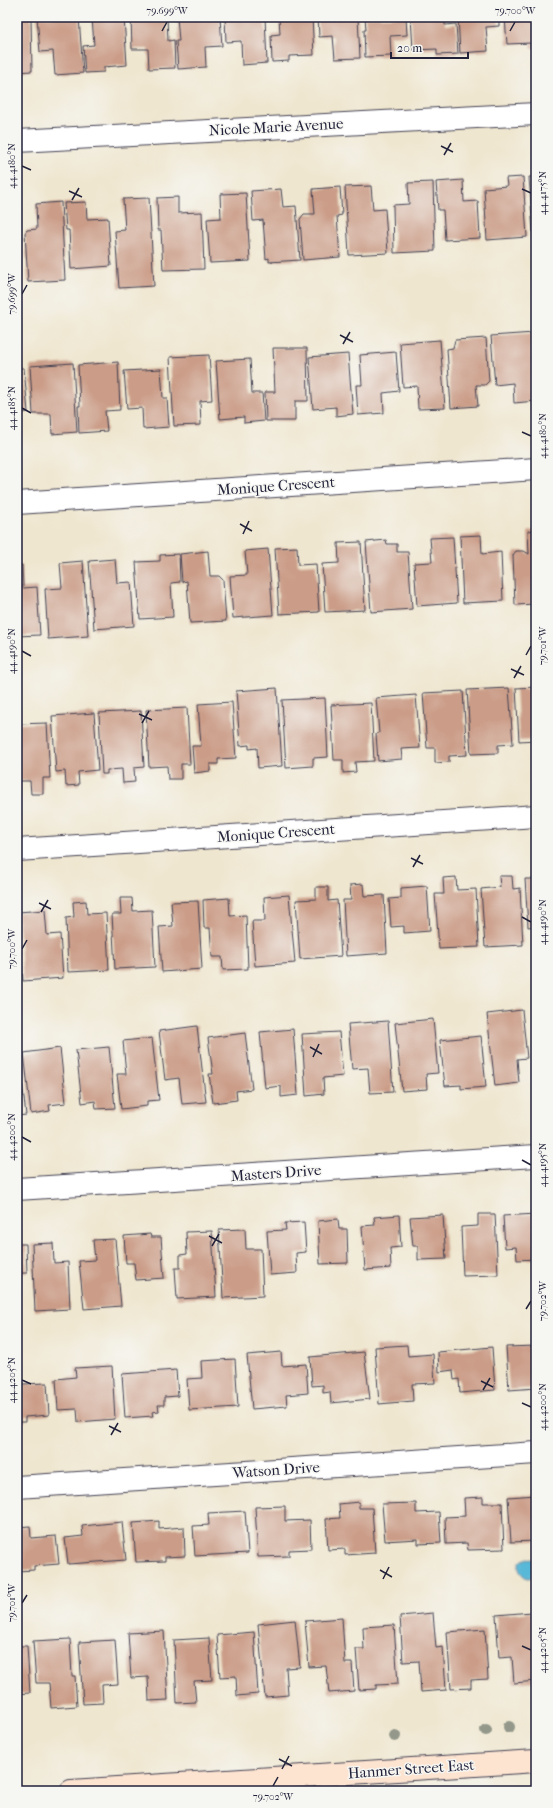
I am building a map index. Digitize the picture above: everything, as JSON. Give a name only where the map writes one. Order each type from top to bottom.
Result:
[{"type":"street","name":"Nicole Marie Avenue","points":[[17,141],[536,114]]},
{"type":"street","name":"Monique Crescent","points":[[17,503],[536,470]]},
{"type":"street","name":"Monique Crescent","points":[[17,850],[536,816]]},
{"type":"street","name":"Masters Drive","points":[[17,1189],[536,1156]]},
{"type":"street","name":"Watson Drive","points":[[17,1487],[536,1453]]},
{"type":"street","name":"Hanmer Street East","points":[[71,1791],[536,1761]]},
{"type":"water","points":[[528,1558],[536,1561],[536,1577],[527,1578],[523,1576],[519,1570],[521,1562]]},
{"type":"building","points":[[17,17],[31,17],[32,71],[17,72]]},
{"type":"building","points":[[37,17],[79,17],[83,73],[55,75],[53,51],[40,52]]},
{"type":"building","points":[[92,17],[124,17],[127,65],[104,67],[104,72],[85,73],[83,46],[94,45]]},
{"type":"building","points":[[131,17],[167,17],[168,41],[174,40],[175,68],[149,69],[148,49],[132,49]]},
{"type":"building","points":[[177,17],[220,17],[222,46],[205,47],[206,67],[178,69],[176,41],[179,41]]},
{"type":"building","points":[[225,17],[265,17],[267,63],[242,65],[241,41],[226,42]]},
{"type":"building","points":[[279,17],[312,17],[314,55],[289,56],[289,61],[272,62],[271,35],[280,34]]},
{"type":"building","points":[[318,17],[358,17],[360,58],[335,59],[333,36],[319,37]]},
{"type":"building","points":[[365,17],[406,17],[407,35],[390,36],[391,56],[365,57]]},
{"type":"building","points":[[411,17],[445,17],[445,25],[456,24],[458,54],[437,55],[437,49],[413,50]]},
{"type":"building","points":[[458,17],[499,17],[499,26],[486,27],[488,51],[460,53]]},
{"type":"building","points":[[505,17],[536,17],[536,49],[531,49],[531,43],[507,44]]},
{"type":"building","points":[[523,177],[527,237],[487,240],[484,188],[507,186],[506,178]]},
{"type":"building","points":[[529,177],[536,177],[536,246],[534,247]]},
{"type":"building","points":[[463,180],[464,202],[478,201],[480,238],[445,240],[443,210],[438,210],[436,182]]},
{"type":"building","points":[[433,182],[435,251],[394,253],[393,205],[409,204],[408,183]]},
{"type":"building","points":[[371,186],[373,210],[385,209],[388,253],[349,255],[345,187]]},
{"type":"building","points":[[340,187],[342,215],[337,216],[340,257],[303,260],[300,219],[304,214],[315,214],[313,189]]},
{"type":"building","points":[[281,189],[283,207],[296,206],[300,260],[269,262],[269,258],[266,259],[263,220],[253,221],[251,191]]},
{"type":"building","points":[[246,193],[250,261],[210,263],[207,219],[221,218],[220,194]]},
{"type":"building","points":[[178,197],[178,213],[202,212],[204,269],[163,270],[161,230],[158,230],[157,198]]},
{"type":"building","points":[[149,198],[154,286],[119,288],[115,231],[125,230],[123,199]]},
{"type":"building","points":[[61,202],[65,280],[28,282],[25,233],[27,230],[37,229],[36,204]]},
{"type":"building","points":[[86,202],[87,219],[108,218],[111,266],[71,269],[69,230],[66,230],[64,203]]},
{"type":"building","points":[[534,333],[536,401],[514,403],[513,383],[495,385],[491,336]]},
{"type":"building","points":[[486,338],[489,381],[485,385],[476,385],[478,406],[451,408],[447,349],[453,348],[455,340]]},
{"type":"building","points":[[440,340],[445,408],[418,409],[417,386],[403,387],[400,343]]},
{"type":"building","points":[[273,348],[307,348],[308,401],[295,401],[295,421],[266,421],[265,392],[275,392]]},
{"type":"building","points":[[396,352],[399,391],[383,393],[384,413],[358,415],[356,385],[362,385],[360,355]]},
{"type":"building","points":[[348,354],[353,414],[336,416],[336,407],[313,409],[309,357]]},
{"type":"building","points":[[209,355],[212,400],[200,401],[201,425],[174,426],[170,357]]},
{"type":"building","points":[[250,359],[252,393],[262,393],[264,421],[244,423],[244,417],[220,419],[216,361]]},
{"type":"building","points":[[118,362],[120,410],[105,411],[107,431],[79,433],[78,406],[80,406],[78,365]]},
{"type":"building","points":[[73,363],[77,432],[52,434],[51,414],[33,414],[30,366]]},
{"type":"building","points":[[17,368],[24,368],[28,412],[17,413]]},
{"type":"building","points":[[161,369],[163,398],[167,398],[169,427],[143,429],[142,408],[127,409],[124,371]]},
{"type":"building","points":[[536,530],[536,604],[515,605],[513,555],[516,551],[524,551],[529,554],[528,531]]},
{"type":"building","points":[[481,535],[482,554],[501,552],[503,601],[463,603],[460,536]]},
{"type":"building","points":[[453,537],[457,603],[417,606],[414,563],[432,562],[430,538]]},
{"type":"building","points":[[386,540],[387,544],[397,544],[397,552],[408,552],[412,609],[371,612],[366,542]]},
{"type":"building","points":[[361,542],[365,610],[325,612],[322,564],[339,563],[338,543]]},
{"type":"building","points":[[297,547],[298,565],[316,564],[319,612],[279,614],[275,548]]},
{"type":"building","points":[[268,549],[273,615],[233,618],[230,576],[247,575],[245,551]]},
{"type":"building","points":[[208,551],[210,576],[219,576],[223,580],[226,621],[190,623],[187,581],[182,582],[180,554]]},
{"type":"building","points":[[179,554],[180,582],[171,583],[173,617],[140,619],[136,562],[160,561],[160,555]]},
{"type":"building","points":[[115,559],[117,583],[131,582],[134,626],[94,629],[89,561]]},
{"type":"building","points":[[83,561],[88,636],[48,639],[45,589],[62,588],[60,563]]},
{"type":"building","points":[[22,565],[23,588],[37,587],[40,635],[17,636],[17,566]]},
{"type":"building","points":[[536,687],[536,740],[519,741],[516,688]]},
{"type":"building","points":[[277,688],[282,766],[258,768],[257,748],[249,749],[249,745],[240,746],[236,691]]},
{"type":"building","points":[[509,688],[513,744],[498,745],[498,753],[471,754],[467,690]]},
{"type":"building","points":[[463,691],[467,755],[449,756],[449,762],[435,763],[435,748],[427,748],[423,693]]},
{"type":"building","points":[[416,695],[420,748],[401,749],[402,759],[378,761],[376,734],[379,733],[376,698]]},
{"type":"building","points":[[325,698],[328,757],[313,758],[313,766],[286,768],[282,700]]},
{"type":"building","points":[[232,702],[236,758],[218,759],[218,764],[210,764],[210,771],[194,773],[192,746],[201,746],[198,704]]},
{"type":"building","points":[[371,703],[374,761],[355,762],[356,772],[343,773],[343,760],[334,760],[331,705]]},
{"type":"building","points":[[187,708],[190,764],[181,764],[181,779],[168,779],[167,766],[149,767],[146,710]]},
{"type":"building","points":[[141,711],[144,767],[134,768],[135,782],[123,783],[122,769],[107,770],[107,774],[102,774],[99,713]]},
{"type":"building","points":[[94,713],[98,770],[78,772],[79,785],[66,786],[65,771],[56,772],[52,716]]},
{"type":"building","points":[[47,723],[50,778],[43,778],[43,794],[31,794],[30,781],[17,781],[17,724]]},
{"type":"building","points":[[499,876],[512,876],[513,889],[520,888],[523,945],[485,947],[481,889],[500,887]]},
{"type":"building","points":[[456,877],[457,890],[476,889],[479,947],[439,949],[435,894],[444,894],[443,878]]},
{"type":"building","points":[[525,879],[536,879],[536,926],[528,927]]},
{"type":"building","points":[[363,884],[364,896],[384,895],[387,953],[346,956],[343,900],[351,900],[350,885]]},
{"type":"building","points":[[427,886],[430,931],[404,933],[404,926],[391,927],[389,899],[401,898],[401,888]]},
{"type":"building","points":[[316,887],[328,887],[328,901],[337,900],[341,956],[300,959],[296,900],[316,899]]},
{"type":"building","points":[[289,895],[295,963],[255,966],[252,921],[265,921],[264,897]]},
{"type":"building","points":[[120,898],[132,898],[133,911],[152,910],[155,967],[115,969],[112,914],[121,914]]},
{"type":"building","points":[[229,898],[230,916],[246,915],[248,969],[223,970],[222,957],[212,957],[210,928],[204,928],[203,900]]},
{"type":"building","points":[[86,901],[87,914],[106,913],[109,970],[68,972],[66,918],[74,917],[73,902]]},
{"type":"building","points":[[198,901],[202,969],[162,972],[159,927],[173,926],[171,902]]},
{"type":"building","points":[[45,910],[47,935],[60,934],[63,978],[23,981],[18,912]]},
{"type":"building","points":[[522,1010],[527,1058],[517,1059],[519,1083],[495,1086],[487,1014]]},
{"type":"building","points":[[433,1019],[438,1073],[426,1074],[427,1089],[402,1091],[395,1023]]},
{"type":"building","points":[[388,1021],[393,1092],[370,1093],[368,1068],[352,1069],[348,1024]]},
{"type":"building","points":[[197,1026],[206,1102],[182,1104],[179,1078],[165,1080],[159,1031]]},
{"type":"building","points":[[293,1029],[298,1095],[281,1097],[281,1086],[265,1088],[260,1032]]},
{"type":"building","points":[[339,1032],[343,1076],[323,1078],[324,1094],[306,1096],[302,1034]]},
{"type":"building","points":[[245,1033],[252,1089],[236,1091],[237,1100],[213,1103],[209,1074],[213,1074],[208,1038]]},
{"type":"building","points":[[481,1036],[486,1087],[461,1089],[461,1085],[445,1086],[440,1040]]},
{"type":"building","points":[[152,1038],[159,1100],[147,1101],[147,1106],[121,1109],[117,1074],[126,1074],[123,1041]]},
{"type":"building","points":[[109,1047],[115,1108],[96,1109],[95,1101],[82,1103],[76,1050]]},
{"type":"building","points":[[60,1048],[66,1103],[49,1105],[50,1111],[31,1114],[24,1053]]},
{"type":"building","points":[[17,1056],[19,1056],[26,1115],[17,1116]]},
{"type":"building","points":[[478,1214],[495,1214],[498,1275],[463,1276],[461,1227],[478,1226]]},
{"type":"building","points":[[536,1214],[536,1259],[517,1260],[516,1247],[505,1248],[503,1216]]},
{"type":"building","points":[[399,1215],[401,1247],[390,1248],[391,1268],[365,1270],[362,1226],[375,1225],[374,1217]]},
{"type":"building","points":[[443,1215],[446,1259],[418,1260],[418,1246],[413,1246],[410,1217]]},
{"type":"building","points":[[338,1219],[339,1229],[347,1229],[348,1263],[320,1264],[318,1221]]},
{"type":"building","points":[[304,1222],[306,1252],[296,1253],[297,1273],[270,1275],[267,1231],[286,1230],[285,1223]]},
{"type":"building","points":[[245,1229],[246,1249],[261,1249],[263,1296],[223,1298],[219,1230]]},
{"type":"building","points":[[212,1231],[216,1297],[177,1299],[175,1268],[180,1268],[180,1255],[187,1254],[186,1232]]},
{"type":"building","points":[[150,1234],[151,1237],[161,1237],[164,1278],[136,1280],[134,1263],[126,1263],[124,1236]]},
{"type":"building","points":[[115,1239],[121,1306],[84,1309],[79,1261],[95,1260],[93,1240]]},
{"type":"building","points":[[53,1243],[54,1263],[68,1262],[70,1309],[35,1311],[32,1244]]},
{"type":"building","points":[[17,1244],[26,1244],[27,1273],[17,1273]]},
{"type":"building","points":[[407,1345],[408,1356],[433,1354],[435,1383],[412,1384],[413,1401],[379,1404],[375,1347]]},
{"type":"building","points":[[536,1346],[536,1388],[509,1390],[506,1347]]},
{"type":"building","points":[[492,1347],[495,1390],[460,1393],[459,1379],[454,1380],[453,1370],[439,1372],[438,1352]]},
{"type":"building","points":[[281,1352],[282,1366],[306,1364],[308,1393],[286,1395],[287,1406],[252,1409],[247,1355]]},
{"type":"building","points":[[364,1352],[370,1399],[331,1403],[330,1392],[323,1393],[323,1385],[312,1386],[310,1357]]},
{"type":"building","points":[[235,1359],[238,1407],[189,1410],[187,1379],[202,1378],[201,1361]]},
{"type":"building","points":[[112,1366],[115,1419],[78,1422],[77,1409],[58,1410],[56,1379],[76,1377],[75,1368]]},
{"type":"building","points":[[176,1370],[178,1396],[164,1397],[164,1405],[158,1405],[159,1411],[152,1412],[153,1416],[125,1418],[122,1374]]},
{"type":"building","points":[[17,1373],[21,1373],[22,1384],[47,1383],[49,1415],[25,1417],[25,1422],[17,1422]]},
{"type":"building","points":[[536,1495],[536,1541],[511,1542],[508,1497]]},
{"type":"building","points":[[483,1497],[483,1503],[502,1503],[504,1549],[468,1550],[467,1543],[446,1544],[445,1517],[465,1516],[464,1498]]},
{"type":"building","points":[[359,1502],[359,1508],[372,1508],[375,1553],[345,1555],[345,1549],[328,1550],[326,1519],[340,1518],[339,1504]]},
{"type":"building","points":[[416,1503],[416,1513],[439,1512],[441,1543],[418,1544],[418,1539],[385,1541],[382,1504]]},
{"type":"building","points":[[285,1506],[285,1521],[310,1520],[311,1549],[289,1550],[289,1556],[258,1557],[255,1507]]},
{"type":"building","points":[[245,1511],[248,1553],[195,1556],[193,1526],[209,1525],[208,1513]]},
{"type":"building","points":[[159,1521],[159,1529],[184,1527],[185,1556],[165,1557],[165,1561],[136,1562],[133,1523]]},
{"type":"building","points":[[122,1522],[126,1560],[68,1564],[65,1538],[83,1536],[82,1526]]},
{"type":"building","points":[[30,1526],[31,1538],[56,1536],[59,1564],[34,1566],[34,1570],[17,1571],[17,1527]]},
{"type":"building","points":[[532,1612],[536,1651],[536,1681],[514,1683],[512,1657],[499,1658],[496,1615]]},
{"type":"building","points":[[433,1613],[436,1648],[443,1647],[446,1690],[421,1692],[419,1661],[403,1662],[400,1616]]},
{"type":"building","points":[[342,1618],[345,1663],[352,1663],[354,1691],[329,1693],[326,1666],[309,1667],[305,1621]]},
{"type":"building","points":[[295,1620],[300,1667],[286,1668],[288,1695],[265,1697],[258,1624]]},
{"type":"building","points":[[394,1625],[398,1684],[376,1685],[376,1689],[359,1690],[356,1649],[364,1649],[363,1627]]},
{"type":"building","points":[[485,1629],[488,1679],[471,1680],[471,1688],[451,1689],[447,1632]]},
{"type":"building","points":[[164,1631],[168,1700],[149,1701],[148,1677],[131,1678],[128,1633]]},
{"type":"building","points":[[254,1632],[258,1694],[237,1696],[236,1676],[220,1677],[217,1635]]},
{"type":"building","points":[[209,1638],[212,1680],[194,1681],[196,1702],[177,1703],[174,1640]]},
{"type":"building","points":[[70,1639],[72,1676],[75,1676],[77,1706],[51,1708],[49,1683],[36,1683],[33,1641]]},
{"type":"building","points":[[115,1640],[118,1684],[102,1685],[103,1703],[83,1704],[79,1642]]},
{"type":"building","points":[[17,1646],[27,1646],[30,1693],[17,1694]]}]
